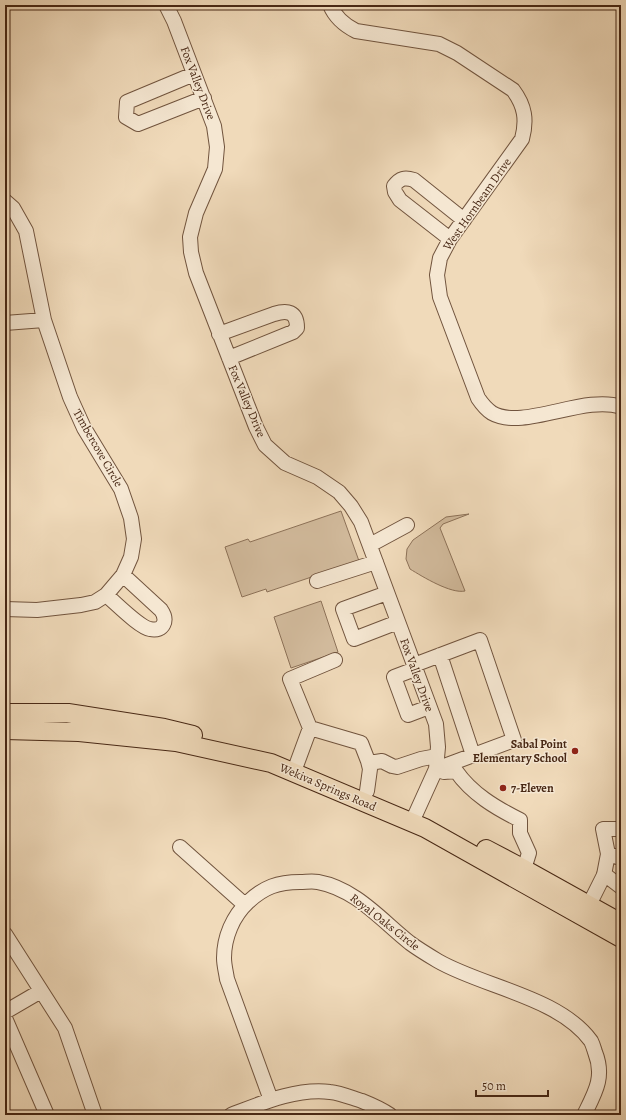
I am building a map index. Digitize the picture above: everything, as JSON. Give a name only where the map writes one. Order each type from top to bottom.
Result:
[{"type":"main road","name":"Wekiva Springs Road","points":[[5,713],[68,713],[164,728],[254,750],[367,791],[414,818],[425,828],[621,938]]},
{"type":"main road","name":"Wekiva Springs Road","points":[[5,730],[79,732],[176,742],[271,763],[414,818],[524,869],[621,923]]},
{"type":"street","name":"Fox Valley Drive","points":[[166,5],[174,21],[204,98],[214,126],[218,146],[215,169],[196,213],[190,237],[191,252],[196,273],[256,427],[265,445],[285,463],[317,477],[339,492],[351,506],[361,522],[436,724],[438,747],[437,762],[414,818]]},
{"type":"street","name":"West Hornbeam Drive","points":[[330,5],[339,19],[347,27],[356,31],[440,44],[457,53],[513,90],[520,99],[526,127],[522,139],[450,239],[440,258],[437,274],[440,297],[478,398],[485,408],[493,414],[506,418],[523,417],[598,404],[613,404],[621,407]]},
{"type":"street","points":[[194,74],[127,102],[126,117],[138,124],[204,98]]},
{"type":"street","points":[[450,239],[400,200],[395,192],[394,186],[399,180],[406,178],[414,180],[464,220]]},
{"type":"street","name":"Timbercove Circle","points":[[5,201],[13,208],[26,231],[44,320],[70,397],[84,428],[121,489],[132,518],[134,539],[131,557],[123,576],[106,595],[95,602],[37,610],[5,609]]},
{"type":"street","points":[[220,334],[283,312],[290,312],[295,316],[297,321],[297,328],[293,332],[229,358]]},
{"type":"street","points":[[5,323],[44,320]]},
{"type":"street","points":[[370,545],[407,525]]},
{"type":"street","points":[[317,581],[376,562]]},
{"type":"street","points":[[106,595],[140,624],[150,629],[157,629],[162,626],[166,621],[161,610],[123,576]]},
{"type":"street","points":[[387,592],[343,609],[354,639],[398,622]]},
{"type":"street","points":[[369,763],[382,762],[397,767],[420,759],[437,762],[473,755],[514,740],[480,640],[440,655],[394,677],[408,715],[429,707]]},
{"type":"street","points":[[440,655],[473,755]]},
{"type":"street","points":[[296,766],[310,728],[290,678],[335,660]]},
{"type":"street","points":[[310,728],[361,743],[370,769],[367,791]]},
{"type":"street","points":[[437,762],[444,772],[456,771],[464,782],[479,796],[520,820],[520,833],[529,853],[524,869]]},
{"type":"street","points":[[589,905],[614,856],[603,829],[621,829]]},
{"type":"street","points":[[180,847],[244,905]]},
{"type":"street","points":[[604,874],[621,886]]},
{"type":"street","name":"Royal Oaks Circle","points":[[271,1100],[227,979],[224,959],[226,941],[232,923],[244,905],[258,893],[270,886],[290,882],[317,882],[342,890],[373,910],[410,943],[438,961],[471,977],[522,995],[551,1009],[577,1026],[591,1042],[598,1059],[600,1076],[594,1094],[584,1115]]},
{"type":"street","points":[[5,934],[65,1028],[95,1115]]},
{"type":"street","points":[[5,1012],[41,991]]},
{"type":"street","points":[[5,1018],[47,1115]]},
{"type":"street","points":[[231,1115],[271,1100],[304,1092],[330,1092],[354,1098],[380,1108],[390,1115]]},
{"type":"shaded area","points":[[341,511],[359,561],[267,592],[266,589],[242,597],[225,547],[248,539],[250,542]]},
{"type":"shaded area","points":[[469,514],[443,524],[440,528],[465,591],[452,590],[429,580],[410,569],[406,559],[407,549],[413,540],[446,517]]},
{"type":"shaded area","points":[[321,601],[338,652],[291,668],[274,617]]},
{"type":"place","name":"Sabal Point Elementary School","points":[[575,751]]},
{"type":"place","name":"7-Eleven","points":[[503,788]]}]
